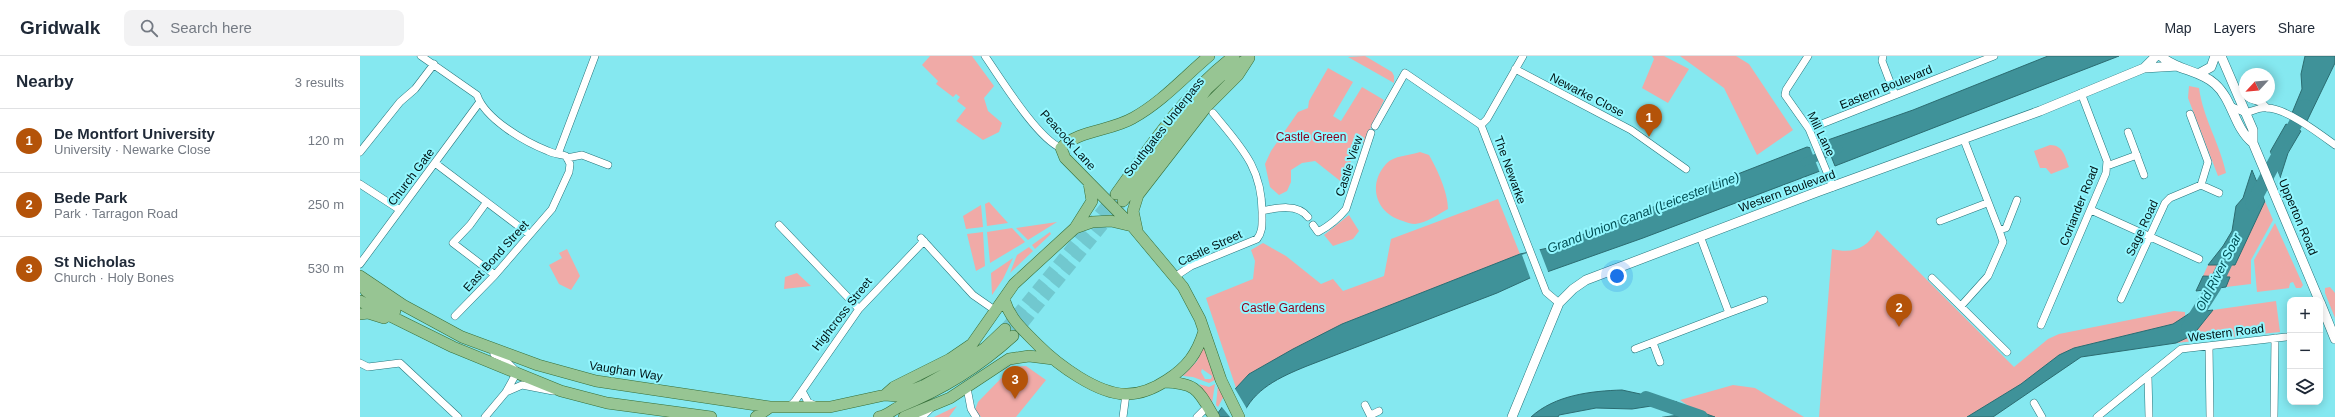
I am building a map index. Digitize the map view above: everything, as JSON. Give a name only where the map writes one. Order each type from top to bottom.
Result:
[{"type":"main road","points":[[1061,148],[1068,140],[1121,124],[1149,108],[1209,56]]},
{"type":"main road","name":"Southgates Underpass","points":[[1234,56],[1202,82],[1184,101],[1119,198],[1208,89],[1221,76],[1250,57]]},
{"type":"main road","points":[[1075,228],[1102,221],[1135,230],[1133,211],[1138,195],[1207,106],[1238,75],[1250,57]]},
{"type":"main road","name":"Peacock Lane","points":[[1061,148],[1065,158],[1135,230],[1176,276],[1195,307],[1227,393],[1239,417]]},
{"type":"main road","points":[[885,395],[894,388],[931,371],[966,349],[978,337],[1014,284],[1075,228],[1092,201],[1089,183]]},
{"type":"main road","name":"Vaughan Way","points":[[360,276],[403,305],[462,337],[538,365],[596,381],[770,407],[818,408],[859,403],[885,395]]},
{"type":"main road","points":[[360,282],[366,291],[435,338]]},
{"type":"main road","points":[[1004,299],[1014,322]]},
{"type":"main road","points":[[362,302],[453,348],[517,372],[561,391],[644,409],[711,417]]},
{"type":"main road","points":[[996,311],[1014,322],[1053,359],[1101,387],[1126,394],[1150,390],[1164,382],[1188,363],[1197,350],[1204,331]]},
{"type":"main road","points":[[360,314],[368,313],[407,324]]},
{"type":"main road","points":[[885,395],[897,396],[941,377],[1009,332],[961,378],[929,395],[898,407],[887,416]]},
{"type":"main road","points":[[904,417],[931,407],[967,388],[1002,363],[1016,357],[1029,356],[1053,359]]},
{"type":"main road","points":[[1164,382],[1190,385],[1198,392],[1211,413]]},
{"type":"main road","points":[[756,417],[770,407]]},
{"type":"street","points":[[420,56],[434,64],[476,95],[479,103],[492,117],[512,132],[547,151],[567,158],[582,155],[608,165]]},
{"type":"street","points":[[558,154],[595,56]]},
{"type":"street","name":"Peacock Lane","points":[[985,56],[1040,132],[1054,145],[1061,148]]},
{"type":"street","points":[[1481,125],[1487,119],[1523,56]]},
{"type":"street","name":"Mill Lane","points":[[1808,56],[1785,93],[1809,129],[1833,187]]},
{"type":"street","points":[[1883,56],[1882,61],[1895,95]]},
{"type":"street","name":"Western Boulevard","points":[[2144,68],[2156,56]]},
{"type":"street","name":"Upperton Road","points":[[2161,56],[2179,66],[2200,73],[2217,85],[2230,106],[2244,136],[2253,143]]},
{"type":"street","points":[[2200,73],[2211,66],[2216,56]]},
{"type":"street","name":"Upperton Road","points":[[2221,56],[2239,92]]},
{"type":"street","name":"Eastern Boulevard","points":[[1809,129],[1989,57]]},
{"type":"street","points":[[360,152],[400,102],[415,89],[434,64]]},
{"type":"street","name":"Western Boulevard","points":[[1512,417],[1559,303],[1573,289],[1586,280],[1700,236],[1964,140],[2144,68],[2179,66]]},
{"type":"street","name":"Newarke Close","points":[[1515,69],[1631,130],[1686,169]]},
{"type":"street","name":"The Newarke","points":[[1405,73],[1481,125],[1542,283],[1546,292],[1559,303]]},
{"type":"street","name":"Castle View","points":[[1313,225],[1318,232],[1340,216],[1346,209],[1373,130],[1405,73]]},
{"type":"street","name":"Coriander Road","points":[[2041,325],[2105,178],[2107,166],[2081,93]]},
{"type":"street","name":"Church Gate","points":[[360,264],[479,103]]},
{"type":"street","name":"Upperton Road","points":[[2243,104],[2253,130],[2253,143],[2318,297]]},
{"type":"street","points":[[2263,104],[2267,108],[2287,115],[2312,128],[2335,145]]},
{"type":"street","points":[[2230,106],[2246,113],[2267,108]]},
{"type":"street","name":"Castle Street","points":[[1176,276],[1191,266],[1257,238],[1261,230],[1262,211],[1259,184],[1253,164],[1213,113]]},
{"type":"street","points":[[2190,114],[2208,162],[2201,185],[2219,193]]},
{"type":"street","points":[[2128,132],[2144,175]]},
{"type":"street","points":[[1961,306],[1988,276],[2003,242],[1964,140]]},
{"type":"street","points":[[2107,166],[2137,154]]},
{"type":"street","name":"East Bond Street","points":[[455,316],[495,275],[529,234],[544,221],[552,209],[570,172],[570,164],[567,158]]},
{"type":"street","points":[[435,163],[529,234]]},
{"type":"street","points":[[360,184],[400,210]]},
{"type":"street","name":"Sage Road","points":[[2121,299],[2165,203],[2170,198],[2201,185]]},
{"type":"street","points":[[1999,230],[2006,228],[2017,200]]},
{"type":"street","points":[[486,203],[470,225],[453,243],[495,275]]},
{"type":"street","points":[[1940,221],[1987,203]]},
{"type":"street","points":[[1262,211],[1283,207],[1303,212],[1308,217]]},
{"type":"street","points":[[2091,210],[2199,258]]},
{"type":"street","points":[[779,225],[859,309]]},
{"type":"street","points":[[1700,236],[1729,313]]},
{"type":"street","name":"Highcross Street","points":[[789,407],[802,391],[859,309],[922,239],[973,295],[996,311]]},
{"type":"street","points":[[1932,278],[2007,352]]},
{"type":"street","points":[[1635,349],[1764,300]]},
{"type":"street","name":"Upperton Road","points":[[2323,309],[2335,339]]},
{"type":"street","points":[[462,337],[503,358],[517,372],[506,392],[485,417]]},
{"type":"street","name":"Western Road","points":[[2098,417],[2181,349],[2286,337]]},
{"type":"street","points":[[2274,417],[2275,338]]},
{"type":"street","points":[[1653,343],[1660,362]]},
{"type":"street","points":[[2209,346],[2210,417]]},
{"type":"street","points":[[360,363],[368,367],[400,363],[458,417]]},
{"type":"street","points":[[2148,376],[2149,417]]},
{"type":"street","points":[[506,392],[522,384],[540,390],[561,391]]},
{"type":"street","points":[[967,388],[971,409],[976,417]]},
{"type":"street","points":[[802,391],[808,402],[818,408]]},
{"type":"street","points":[[1123,417],[1126,394]]},
{"type":"street","points":[[2034,403],[2042,417]]},
{"type":"street","points":[[1364,405],[1371,416],[1379,411]]},
{"type":"street","points":[[922,417],[931,407]]},
{"type":"street","points":[[1197,417],[1211,413]]},
{"type":"green space","points":[[930,56],[972,56],[994,86],[984,98],[988,111],[1002,123],[999,132],[983,140],[956,121],[966,108],[957,101],[960,97],[956,94],[953,97],[936,84],[938,81],[922,65]]},
{"type":"green space","points":[[1365,56],[1392,72],[1394,76],[1394,83],[1348,57]]},
{"type":"green space","points":[[1652,56],[1664,56],[1689,69],[1668,103],[1642,88],[1654,59]]},
{"type":"green space","points":[[1680,56],[1736,56],[1749,64],[1793,130],[1757,155],[1724,88]]},
{"type":"green space","name":"Castle Green","points":[[1328,68],[1353,82],[1333,116],[1341,121],[1362,87],[1384,100],[1363,144],[1357,141],[1360,147],[1351,159],[1349,178],[1344,184],[1315,161],[1302,163],[1291,170],[1291,182],[1287,191],[1279,195],[1270,187],[1265,164],[1271,151],[1298,112],[1308,108],[1309,101]]},
{"type":"green space","points":[[2189,86],[2199,88],[2204,110],[2220,152],[2226,173],[2218,176],[2188,98]]},
{"type":"green space","points":[[2054,145],[2061,149],[2065,155],[2069,167],[2051,174],[2046,168],[2040,168],[2034,151]]},
{"type":"green space","points":[[1420,152],[1429,155],[1442,181],[1448,202],[1448,209],[1428,220],[1413,224],[1394,217],[1386,212],[1377,198],[1376,189],[1380,172],[1389,161],[1397,157]]},
{"type":"green space","name":"Castle Gardens","points":[[1498,199],[1520,254],[1342,324],[1249,374],[1236,388],[1206,298],[1253,279],[1255,261],[1251,250],[1263,243],[1286,256],[1321,284],[1333,279],[1343,291],[1384,276],[1391,239]]},
{"type":"green space","points":[[2265,201],[2273,220],[2251,260],[2251,284],[2226,287],[2230,277],[2203,276],[2208,265],[2235,265]]},
{"type":"green space","points":[[989,202],[1008,223],[987,226],[985,204]]},
{"type":"green space","points":[[981,205],[983,227],[966,229],[963,216]]},
{"type":"green space","points":[[1349,215],[1359,231],[1353,239],[1333,246],[1324,235]]},
{"type":"green space","points":[[1057,222],[1028,240],[1016,228]]},
{"type":"green space","points":[[2275,223],[2303,285],[2301,288],[2296,288],[2293,282],[2290,283],[2289,288],[2257,292],[2254,260]]},
{"type":"green space","points":[[1012,228],[1025,242],[990,263],[987,232]]},
{"type":"green space","points":[[1877,230],[2014,367],[2048,339],[2059,334],[2174,311],[2185,312],[2185,318],[2173,324],[2074,348],[2059,355],[2021,384],[1967,417],[1819,417],[1832,249],[1846,251],[1864,246],[1869,242]]},
{"type":"green space","points":[[983,232],[985,266],[976,271],[967,234]]},
{"type":"green space","points":[[1050,232],[1051,234],[1035,249],[1032,245]]},
{"type":"green space","points":[[1029,247],[1033,251],[1010,273],[1017,255]]},
{"type":"green space","points":[[567,249],[580,276],[571,290],[559,284],[549,265],[562,258],[559,253]]},
{"type":"green space","points":[[1013,258],[1003,279],[992,295],[991,273]]},
{"type":"green space","points":[[797,273],[811,286],[784,289],[785,277]]},
{"type":"green space","points":[[2330,287],[2335,293],[2335,318],[2325,293],[2325,288]]},
{"type":"green space","points":[[2276,301],[2280,332],[2176,343],[2193,335],[2213,310]]},
{"type":"green space","points":[[1204,346],[1217,379],[1209,383],[1193,377],[1183,376],[1197,361]],"holes":[[[1202,369],[1212,376],[1211,379],[1205,379],[1201,372]]]},
{"type":"green space","points":[[1026,366],[1046,380],[1016,417],[981,417],[975,410],[978,402],[1012,367]]},
{"type":"green space","points":[[1199,384],[1209,387],[1215,384],[1212,403]]},
{"type":"green space","points":[[1218,385],[1224,396],[1218,407],[1216,405]]},
{"type":"green space","points":[[1733,385],[1755,388],[1804,417],[1715,417],[1697,412],[1680,400]]},
{"type":"green space","points":[[957,406],[949,417],[934,417]]},
{"type":"water","points":[[2048,56],[2119,56],[1835,166],[1825,141],[1913,110]]},
{"type":"water","points":[[2305,56],[2335,56],[2335,63],[2307,121],[2292,113],[2302,89],[2301,74]]},
{"type":"water","points":[[2286,124],[2301,131],[2288,153],[2280,178],[2270,152]]},
{"type":"water","points":[[1807,147],[1811,148],[1820,171],[1643,238],[1530,278],[1497,293],[1307,366],[1277,380],[1260,391],[1247,407],[1242,417],[1215,417],[1236,388],[1249,374],[1342,324],[1520,254],[1548,248]]},
{"type":"water","points":[[2252,170],[2265,201],[2235,265],[2208,265],[2223,246],[2232,231],[2236,206],[2243,198]]},
{"type":"water","points":[[2203,276],[2230,277],[2226,287],[2196,291]]},
{"type":"water","points":[[2213,310],[2193,335],[2176,343],[2081,357],[1993,417],[1967,417],[2021,384],[2059,355],[2074,348],[2173,324],[2190,313]]},
{"type":"water","points":[[1622,390],[1677,402],[1632,409],[1596,408],[1559,415],[1558,417],[1531,417],[1562,399],[1586,393]]},
{"type":"water","points":[[1698,411],[1715,417],[1662,417]]},
{"type":"pier","points":[[1809,145],[1812,147],[1822,171],[1820,173]]},
{"type":"pier","points":[[2269,150],[2281,180],[2278,178],[2268,153]]},
{"type":"pier","points":[[2252,168],[2267,200],[2266,203]]},
{"type":"pier","points":[[1539,248],[1549,274],[1531,280],[1522,255]]},
{"type":"pier","points":[[1234,387],[1247,409],[1244,417],[1230,417],[1221,406]]},
{"type":"pier","points":[[1696,410],[1697,412],[1660,417],[1662,415]]},
{"type":"waterway","name":"Old River Soar","points":[[2252,204],[2305,106]]},
{"type":"waterway","name":"Grand Union Canal (Leicester Line)","points":[[1805,162],[1839,149]]},
{"type":"waterway","name":"Old River Soar","points":[[2188,328],[2214,287],[2233,247]]},
{"type":"waterway","name":"Old River Soar","points":[[1646,398],[1701,417]]},
{"type":"tunnel","points":[[1005,329],[1114,196]]},
{"type":"tunnel","points":[[1013,336],[1121,203]]},
{"type":"place","name":"De Montfort University","points":[[1649,137]]},
{"type":"place","name":"Bede Park","points":[[1899,327]]},
{"type":"place","name":"St Nicholas","points":[[1015,399]]}]
